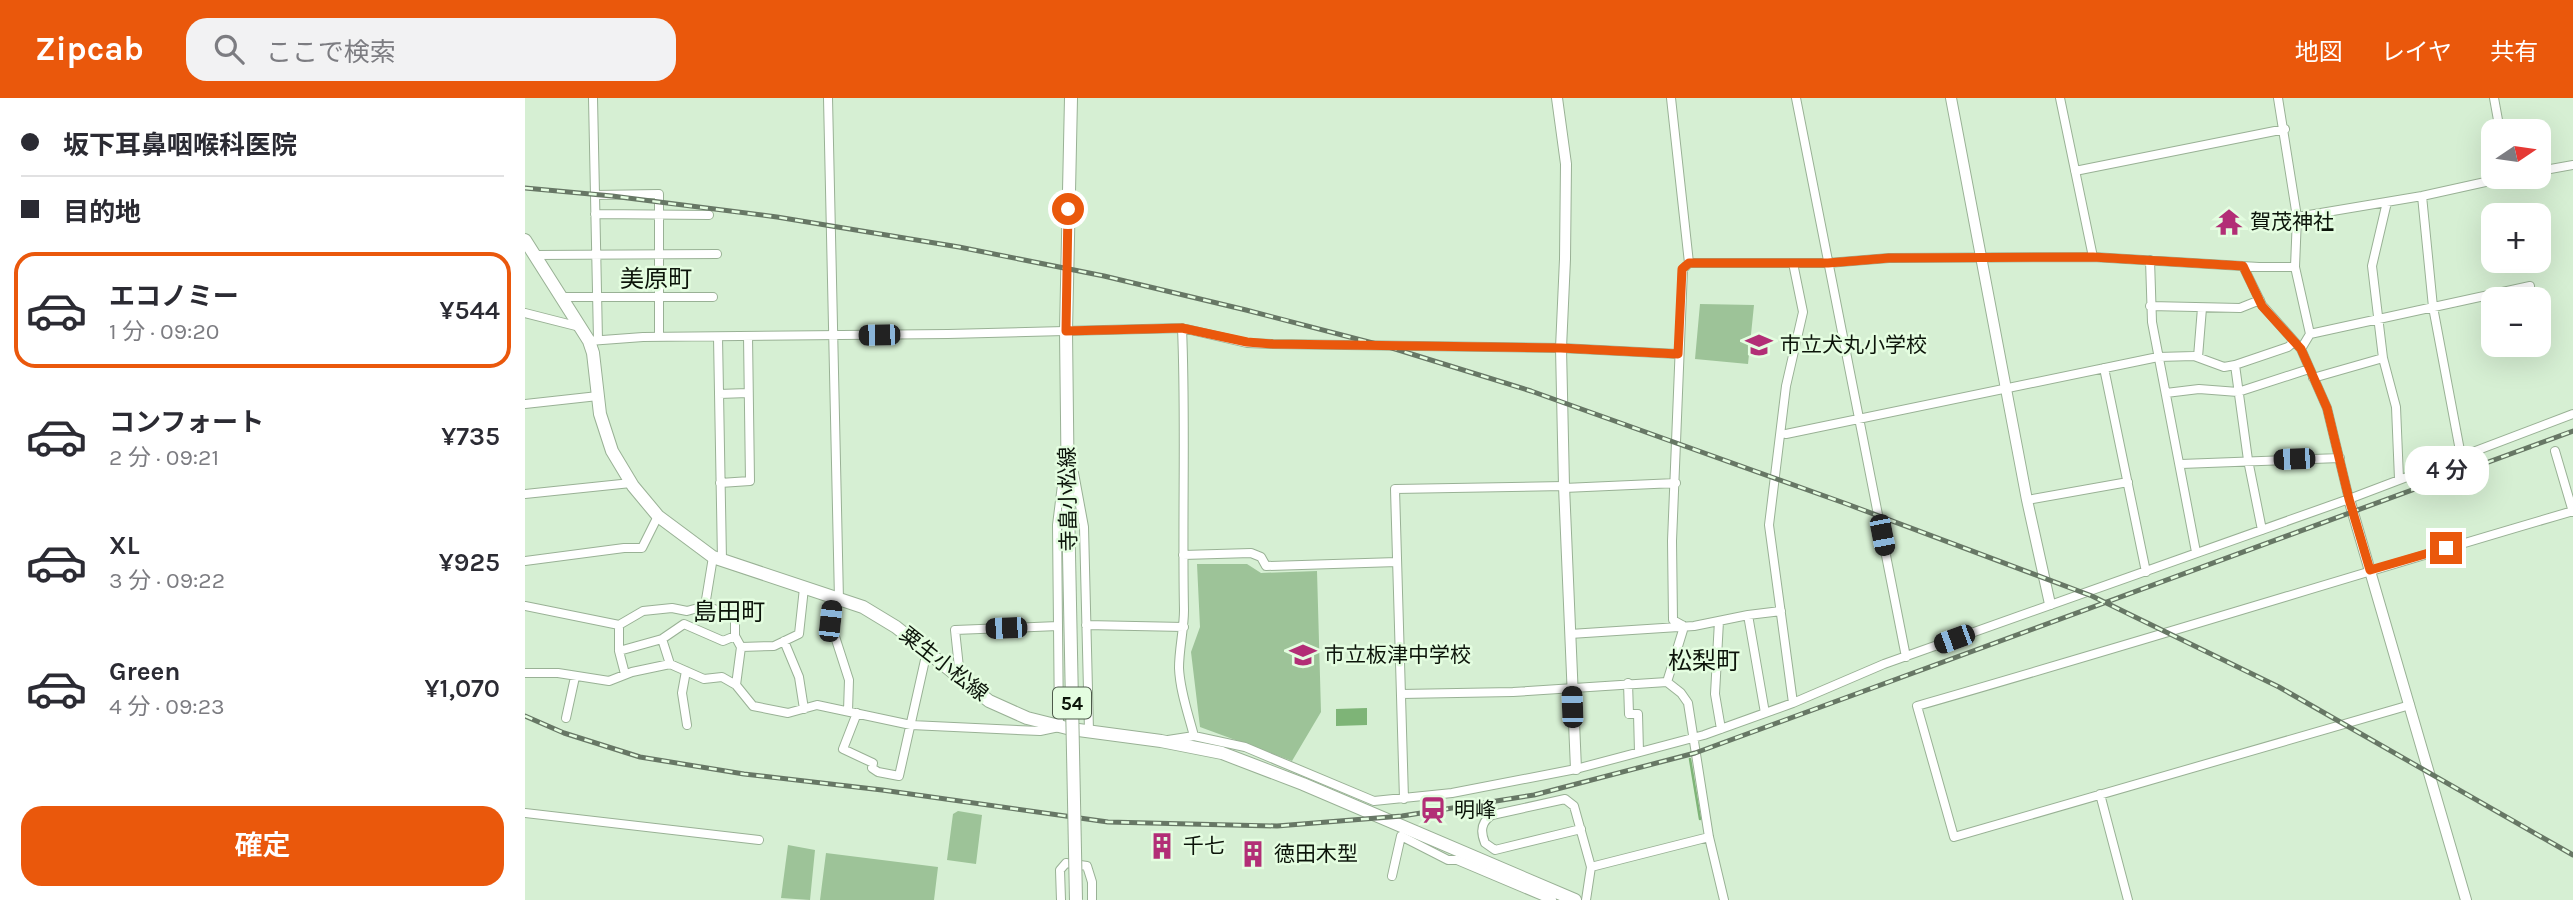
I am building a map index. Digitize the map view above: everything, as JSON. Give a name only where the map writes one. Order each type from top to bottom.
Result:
[{"type":"main road","name":"寺畠小松線","points":[[1071,98],[1066,331],[1076,900]]},
{"type":"main road","name":"粟生小松線","points":[[525,240],[580,327],[594,341],[600,414],[612,451],[631,483],[658,516],[717,558],[863,607],[896,627],[989,701],[1027,718],[1059,727],[1161,741],[1223,753],[1253,763],[1573,900]]},
{"type":"street","points":[[593,98],[597,297],[594,341],[659,337],[1182,328],[1247,342],[1273,344],[1561,348],[1678,354]]},
{"type":"street","points":[[828,98],[836,598],[830,621],[849,680],[852,712],[843,749],[873,763],[872,768],[878,772],[899,776],[927,651]]},
{"type":"street","points":[[1557,98],[1566,164],[1561,348],[1576,769]]},
{"type":"street","points":[[1671,98],[1689,263]]},
{"type":"street","points":[[1796,98],[1906,657]]},
{"type":"street","points":[[1951,98],[2027,500],[2050,604]]},
{"type":"street","points":[[2060,98],[2093,257]]},
{"type":"street","points":[[2278,98],[2297,217],[2295,267],[2309,334],[2301,349]]},
{"type":"street","points":[[2494,98],[2498,119]]},
{"type":"street","points":[[2075,171],[2285,129]]},
{"type":"street","points":[[2551,169],[2573,164]]},
{"type":"street","points":[[2297,217],[2421,197],[2481,183]]},
{"type":"street","points":[[595,195],[659,194],[659,337]]},
{"type":"street","points":[[2421,197],[2433,307],[2461,456]]},
{"type":"street","points":[[2387,202],[2372,266],[2383,358],[2396,407],[2399,479]]},
{"type":"street","points":[[595,214],[709,215]]},
{"type":"street","points":[[535,255],[717,254]]},
{"type":"street","points":[[1682,625],[1673,620],[1672,541],[1682,269],[1689,263],[2093,257],[2295,267]]},
{"type":"street","points":[[2150,260],[2150,306],[2158,357],[2181,464],[2196,552]]},
{"type":"street","points":[[1793,262],[1803,312],[1786,386],[1769,525],[1793,703]]},
{"type":"street","points":[[2243,266],[2260,300],[2301,349],[2327,408],[2349,499],[2466,900]]},
{"type":"street","points":[[2309,334],[2531,286]]},
{"type":"street","points":[[563,297],[713,297]]},
{"type":"street","points":[[2150,306],[2240,308],[2260,300]]},
{"type":"street","points":[[2198,357],[2201,308]]},
{"type":"street","points":[[525,313],[580,327]]},
{"type":"street","points":[[1182,328],[1185,406],[1184,627],[1180,676],[1194,736]]},
{"type":"street","points":[[720,483],[750,481],[748,336]]},
{"type":"street","points":[[705,606],[717,558],[720,483],[718,337]]},
{"type":"street","points":[[1786,434],[2158,357],[2198,357],[2224,367],[2288,347],[2294,342]]},
{"type":"street","points":[[2166,393],[2199,389],[2238,392],[2383,358]]},
{"type":"street","points":[[2235,365],[2248,460],[2262,530]]},
{"type":"street","points":[[2104,368],[2146,572]]},
{"type":"street","points":[[719,394],[748,393]]},
{"type":"street","points":[[525,404],[598,396]]},
{"type":"street","points":[[1161,741],[1194,736],[1245,747],[1374,801],[1452,793],[1576,769],[1721,729],[1906,657],[2349,499],[2573,414]]},
{"type":"street","points":[[2410,705],[1954,837],[1917,706],[2120,648],[2370,570],[2573,511],[2555,450]]},
{"type":"street","points":[[2181,464],[2340,458]]},
{"type":"street","points":[[525,673],[558,673],[609,681],[625,674],[670,664],[703,679],[722,677],[736,685],[753,706],[788,713],[817,705],[911,724],[1040,731],[1059,727],[1057,525],[1064,471],[1068,465],[1074,473],[1084,527],[1089,731]]},
{"type":"street","points":[[2027,500],[2128,482]]},
{"type":"street","points":[[525,494],[631,483]]},
{"type":"street","points":[[1404,799],[1395,489],[1676,483]]},
{"type":"street","points":[[525,561],[642,548],[658,516]]},
{"type":"street","points":[[1183,555],[1251,553],[1261,557],[1266,566],[1397,562]]},
{"type":"street","points":[[741,647],[774,646],[799,634],[804,588]]},
{"type":"street","points":[[525,606],[619,625],[643,611],[672,608],[687,611],[705,606],[735,616],[735,636],[741,647],[736,685]]},
{"type":"street","points":[[1570,634],[1694,626],[1781,611]]},
{"type":"street","points":[[1748,615],[1765,713]]},
{"type":"street","points":[[1719,621],[1715,694],[1721,729]]},
{"type":"street","points":[[619,651],[662,639],[684,624],[723,641],[735,636]]},
{"type":"street","points":[[619,625],[619,651],[625,674]]},
{"type":"street","points":[[1086,625],[1184,627]]},
{"type":"street","points":[[1667,682],[1683,630],[1682,625]]},
{"type":"street","points":[[960,677],[955,631],[1058,626]]},
{"type":"street","points":[[662,639],[670,664]]},
{"type":"street","points":[[784,641],[799,677],[803,709]]},
{"type":"street","points":[[686,671],[683,693],[687,724]]},
{"type":"street","points":[[566,718],[575,677]]},
{"type":"street","points":[[1401,694],[1513,692],[1667,682],[1681,693],[1688,703],[1709,837],[1724,900]]},
{"type":"street","points":[[1628,683],[1629,714],[1638,714],[1639,752]]},
{"type":"street","points":[[2100,794],[2129,900]]},
{"type":"street","points":[[1581,828],[1495,850],[1485,843],[1481,830],[1483,823],[1492,815],[1565,799],[1574,806],[1581,828],[1591,867],[1586,900]]},
{"type":"street","points":[[525,813],[759,840]]},
{"type":"street","points":[[1392,876],[1401,836],[1448,860],[1457,860],[1552,900]]},
{"type":"street","points":[[1591,867],[1709,837]]},
{"type":"street","points":[[1061,900],[1060,870],[1066,863],[1087,866],[1092,882],[1092,900]]},
{"type":"shaded area","points":[[1700,304],[1754,305],[1748,364],[1695,359]]},
{"type":"shaded area","points":[[1197,564],[1247,564],[1261,573],[1317,571],[1321,712],[1292,761],[1200,727],[1191,652],[1200,627]]},
{"type":"shaded area","points":[[1367,708],[1367,725],[1336,726],[1336,709]]},
{"type":"shaded area","points":[[958,811],[982,815],[976,864],[947,860],[953,814]]},
{"type":"shaded area","points":[[788,845],[815,850],[810,900],[781,898]]},
{"type":"shaded area","points":[[826,853],[938,867],[934,900],[820,900]]},
{"type":"waterway","points":[[1690,759],[1700,819]]},
{"type":"railway","points":[[525,188],[777,217],[959,247],[1104,276],[1392,348],[1531,391],[1847,504],[2092,596],[2279,687],[2573,855]]},
{"type":"railway","points":[[525,716],[564,733],[640,757],[744,774],[882,790],[1108,822],[1277,826],[1402,816],[1534,795],[1695,753],[2573,431]]},
{"type":"place","name":"賀茂神社","points":[[2229,222]]},
{"type":"place","name":"市立犬丸小学校","points":[[1759,345]]},
{"type":"place","name":"市立板津中学校","points":[[1303,655]]},
{"type":"place","name":"明峰","points":[[1433,810]]},
{"type":"place","name":"千七","points":[[1162,846]]},
{"type":"place","name":"徳田木型","points":[[1253,854]]},
{"type":"district","name":"美原町","points":[[656,279]]},
{"type":"district","name":"島田町","points":[[729,612]]},
{"type":"district","name":"松梨町","points":[[1704,661]]},
{"type":"route","points":[[1068,209],[1066,331],[1182,328],[1247,342],[1273,344],[1561,348],[1678,354],[1682,269],[1689,263],[2093,257],[2243,266],[2262,306],[2301,349],[2327,408],[2370,570],[2446,548]]}]
